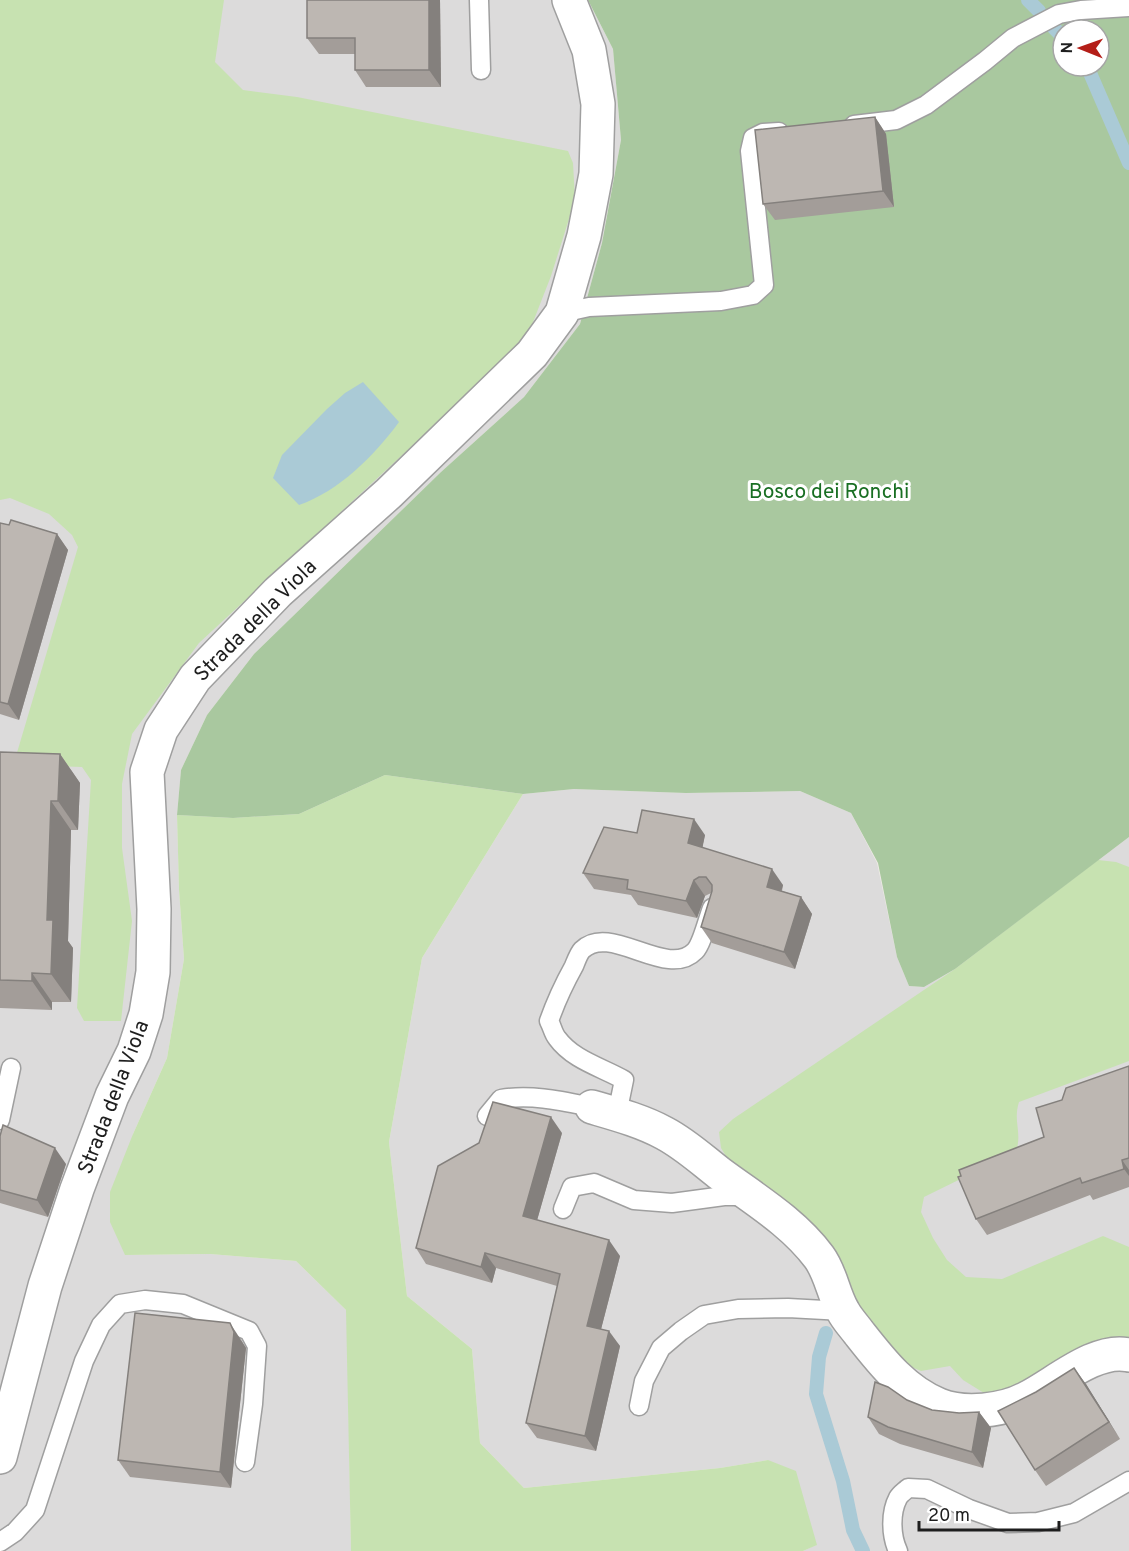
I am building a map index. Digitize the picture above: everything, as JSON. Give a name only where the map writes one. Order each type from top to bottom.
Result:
[{"type":"street","name":"Strada della Viola","points":[[0,1457],[52,1264],[77,1189],[112,1096],[134,1051],[146,1014],[153,972],[154,909],[147,772],[161,730],[195,678],[211,661],[278,592],[389,493],[532,354],[562,313],[584,236],[596,174],[598,104],[589,50],[569,0]]},
{"type":"street","points":[[605,1111],[663,1132],[691,1150],[792,1228],[820,1258],[843,1311],[896,1376],[915,1393],[940,1406],[976,1410],[1004,1407],[1026,1399],[1104,1356],[1129,1355]]},
{"type":"lane","points":[[479,0],[481,70]]},
{"type":"lane","points":[[839,126],[896,120],[926,105],[1013,38],[1059,14],[1081,10],[1129,8]]},
{"type":"lane","points":[[562,313],[589,307],[710,302],[753,295],[764,285],[750,151],[753,138],[763,133],[795,130]]},
{"type":"lane","points":[[487,1116],[501,1099],[518,1096],[549,1099],[605,1111],[624,1080],[600,1066],[579,1059],[557,1038],[549,1021],[557,997],[582,950],[596,942],[613,944],[672,960],[684,959],[697,950],[713,904]]},
{"type":"lane","points":[[0,1120],[11,1068]]},
{"type":"lane","points":[[563,1209],[572,1188],[594,1184],[634,1200],[672,1203],[724,1196],[750,1196]]},
{"type":"lane","points":[[0,1542],[15,1532],[35,1509],[84,1361],[101,1325],[120,1304],[145,1300],[183,1304],[249,1331],[257,1346],[245,1462]]},
{"type":"lane","points":[[639,1406],[644,1381],[661,1348],[704,1315],[738,1309],[788,1308],[843,1311]]},
{"type":"lane","points":[[898,1551],[894,1544],[892,1518],[898,1496],[908,1488],[927,1489],[969,1509],[1008,1523],[1038,1522],[1074,1513],[1129,1481]]},
{"type":"shaded area","points":[[0,0],[588,0],[613,49],[621,140],[602,243],[580,324],[524,397],[441,472],[254,654],[207,715],[181,770],[177,815],[184,959],[167,1058],[133,1134],[125,1255],[210,1254],[296,1261],[347,1311],[351,1551],[0,1551]]},
{"type":"shaded area","points":[[574,789],[686,793],[800,791],[851,813],[877,863],[897,957],[909,986],[924,987],[955,969],[1129,837],[1129,1551],[803,1551],[816,1545],[768,1460],[720,1468],[524,1488],[480,1443],[472,1349],[407,1296],[389,1142],[422,958],[523,794]]},
{"type":"green space","points":[[0,0],[224,0],[215,62],[243,90],[297,97],[568,151],[573,163],[575,200],[551,276],[528,335],[515,351],[199,643],[132,734],[122,784],[122,848],[132,921],[121,1021],[84,1021],[77,1008],[91,780],[82,767],[23,765],[16,756],[78,547],[72,535],[49,514],[10,498],[0,500]]},
{"type":"green space","name":"Bosco dei Ronchi","points":[[588,0],[1129,0],[1129,837],[955,969],[924,987],[909,986],[897,957],[878,863],[851,813],[800,791],[686,793],[574,789],[523,794],[385,775],[299,814],[233,818],[177,815],[181,770],[207,715],[254,654],[441,472],[524,397],[580,324],[602,243],[621,140],[613,49]]},
{"type":"green space","points":[[385,775],[523,794],[422,958],[389,1142],[407,1296],[472,1349],[480,1443],[524,1488],[720,1468],[768,1460],[796,1471],[817,1545],[803,1551],[351,1551],[346,1310],[296,1261],[210,1254],[125,1255],[110,1222],[110,1192],[167,1058],[184,959],[177,815],[233,818],[299,814]]},
{"type":"green space","points":[[1098,860],[1116,862],[1129,867],[1129,1061],[1019,1102],[1017,1110],[1018,1143],[1013,1158],[985,1167],[924,1197],[921,1212],[933,1238],[947,1260],[966,1277],[1002,1279],[1103,1236],[1129,1247],[1129,1338],[1102,1343],[1014,1388],[984,1393],[963,1380],[950,1366],[921,1371],[897,1361],[729,1161],[721,1148],[719,1132],[733,1119],[955,969]]},
{"type":"water","points":[[363,382],[399,422],[367,460],[342,482],[299,505],[273,478],[282,455],[327,409],[345,393]]},
{"type":"building","points":[[307,0],[429,0],[429,70],[355,70],[355,38],[307,38]]},
{"type":"building","points":[[875,117],[883,191],[763,204],[755,130]]},
{"type":"building","points":[[11,520],[57,534],[8,704],[0,702],[0,523],[9,525]]},
{"type":"building","points":[[0,752],[60,754],[58,801],[51,801],[47,920],[53,920],[51,974],[32,973],[32,981],[0,980]]},
{"type":"building","points":[[642,810],[694,819],[688,843],[772,869],[767,887],[801,897],[784,952],[701,927],[712,891],[712,885],[706,877],[694,880],[686,901],[627,889],[628,880],[583,873],[604,827],[637,833]]},
{"type":"building","points":[[1129,1066],[1129,1158],[1122,1160],[1124,1169],[1082,1183],[1080,1178],[976,1219],[958,1177],[961,1176],[959,1170],[1044,1137],[1036,1108],[1062,1100],[1066,1088]]},
{"type":"building","points":[[493,1102],[551,1117],[523,1216],[609,1240],[587,1326],[609,1331],[585,1436],[526,1423],[560,1274],[485,1253],[481,1267],[416,1248],[438,1166],[479,1143]]},
{"type":"building","points":[[3,1125],[55,1148],[37,1200],[0,1190],[0,1136]]},
{"type":"building","points":[[135,1313],[230,1323],[234,1332],[220,1472],[118,1460]]},
{"type":"building","points":[[1074,1368],[1109,1422],[1035,1470],[998,1411],[1036,1392]]},
{"type":"building","points":[[875,1382],[888,1387],[907,1400],[932,1410],[959,1413],[979,1412],[972,1452],[888,1427],[868,1417]]},
{"type":"waterway","points":[[1028,0],[1039,11]]},
{"type":"waterway","points":[[1092,78],[1129,163]]},
{"type":"waterway","points":[[826,1333],[819,1357],[816,1394],[843,1481],[853,1530],[863,1551]]}]
